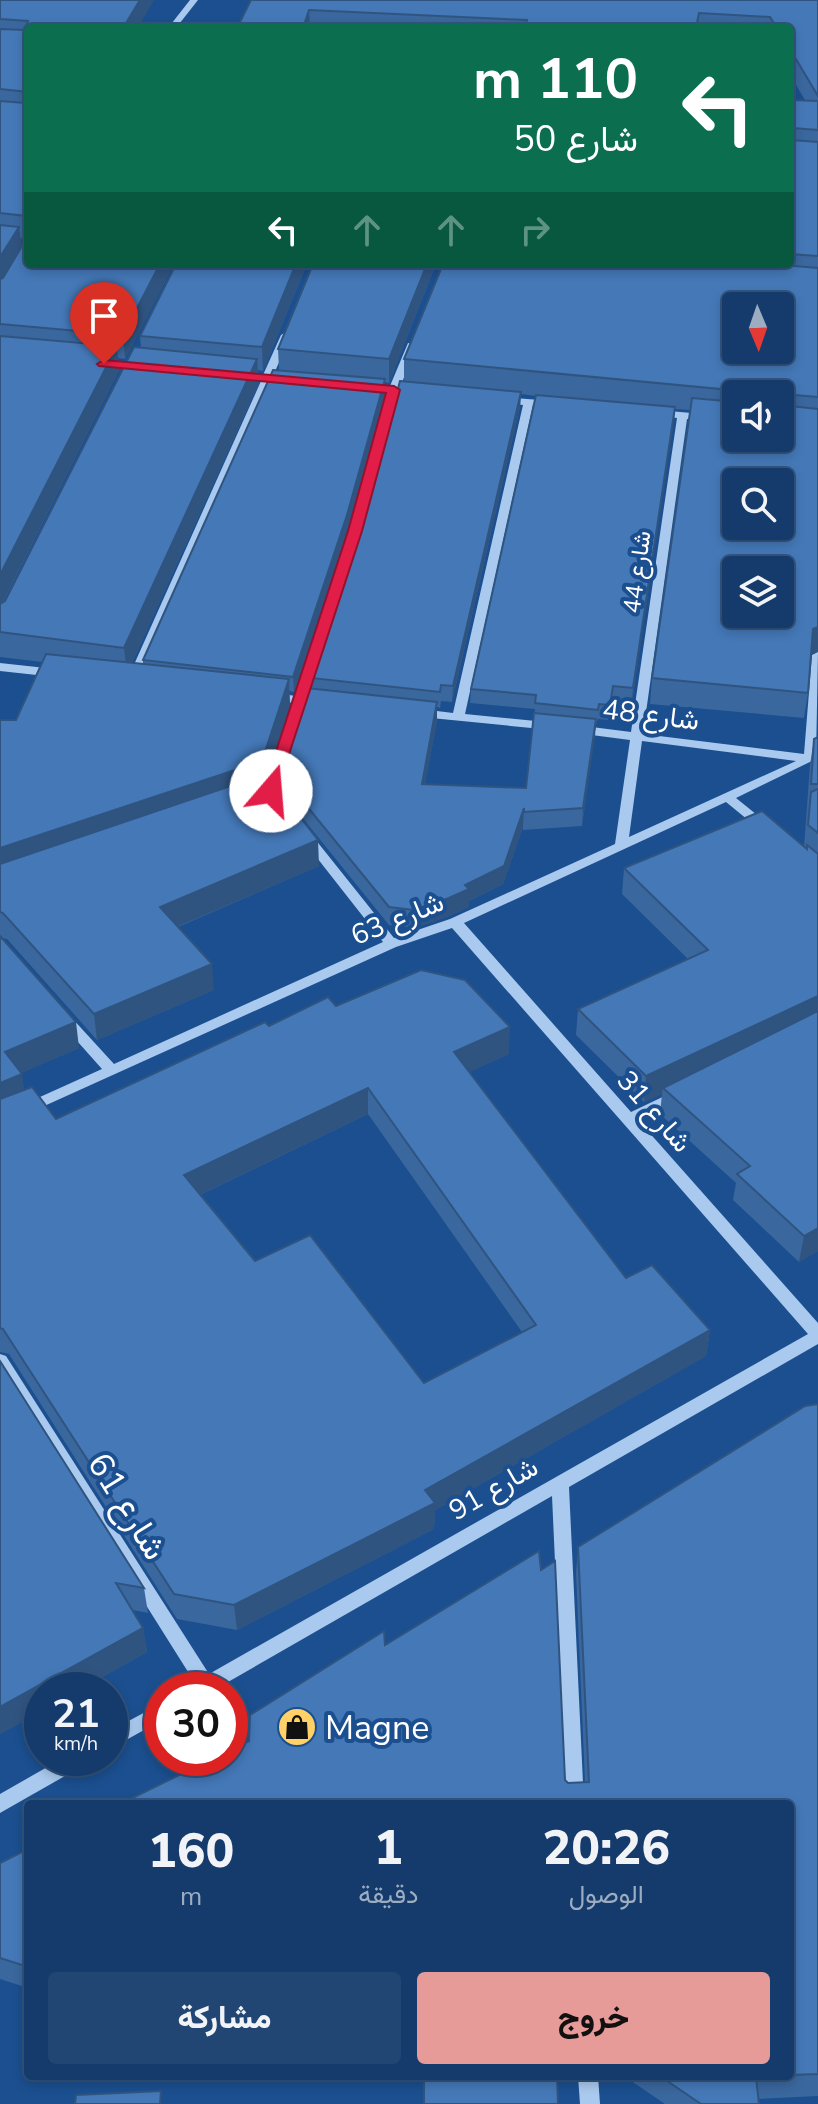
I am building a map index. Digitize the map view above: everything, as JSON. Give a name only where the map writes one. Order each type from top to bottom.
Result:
[{"type":"street","points":[[175,24],[194,0]]},
{"type":"street","points":[[133,682],[291,321]]},
{"type":"street","points":[[271,791],[355,531],[394,390],[416,334]]},
{"type":"street","points":[[222,374],[299,381]]},
{"type":"street","points":[[362,387],[424,393]]},
{"type":"street","points":[[484,398],[559,405]]},
{"type":"street","points":[[458,716],[529,402]]},
{"type":"street","points":[[651,413],[722,419]]},
{"type":"street","name":"شارع 44","points":[[621,846],[682,416]]},
{"type":"street","points":[[814,759],[818,655]]},
{"type":"street","points":[[0,667],[74,675]]},
{"type":"street","points":[[118,680],[148,684]]},
{"type":"street","points":[[254,695],[331,703]]},
{"type":"street","name":"شارع 48","points":[[410,711],[635,735],[814,759]]},
{"type":"street","name":"شارع 63","points":[[0,1121],[391,944],[455,922],[814,759]]},
{"type":"street","points":[[256,796],[271,791]]},
{"type":"street","points":[[271,791],[280,802]]},
{"type":"street","points":[[728,797],[773,835]]},
{"type":"street","points":[[298,826],[391,944]]},
{"type":"street","name":"شارع 31","points":[[455,922],[818,1335]]},
{"type":"street","points":[[61,1014],[112,1071]]},
{"type":"street","points":[[628,1120],[688,1091]]},
{"type":"street","name":"شارع 91","points":[[230,1672],[818,1335]]},
{"type":"street","name":"شارع 61","points":[[0,1360],[192,1672]]},
{"type":"street","points":[[560,1482],[575,1800]]},
{"type":"street","points":[[0,1804],[49,1776]]},
{"type":"street","points":[[588,2080],[590,2104]]},
{"type":"building","points":[[0,0],[140,0],[125,24],[27,24],[28,21],[0,19]]},
{"type":"building","points":[[251,0],[818,0],[818,96],[794,56],[794,24],[774,24],[770,17],[699,13],[697,24],[526,24],[527,20],[309,10],[304,24],[239,24]]},
{"type":"building","points":[[0,29],[24,30],[24,92],[0,89]]},
{"type":"building","points":[[794,100],[818,101],[818,130],[794,128]]},
{"type":"building","points":[[0,101],[24,103],[24,216],[0,213]]},
{"type":"building","points":[[794,140],[818,142],[818,256],[794,254]]},
{"type":"building","points":[[0,225],[19,227],[0,257]]},
{"type":"building","points":[[24,243],[24,268],[158,268],[123,335],[0,324],[0,279]]},
{"type":"building","points":[[174,268],[294,268],[262,347],[140,336]]},
{"type":"building","points":[[311,268],[425,268],[389,359],[278,349]]},
{"type":"building","points":[[441,268],[818,268],[818,397],[794,395],[794,380],[722,380],[722,389],[404,359]]},
{"type":"building","points":[[0,336],[117,346],[0,575]]},
{"type":"building","points":[[134,347],[257,359],[124,648],[0,632],[0,604],[5,601]]},
{"type":"building","points":[[273,370],[385,379],[347,515],[293,677],[143,660]]},
{"type":"building","points":[[400,381],[521,392],[453,686],[441,685],[440,692],[311,678],[363,517]]},
{"type":"building","points":[[536,395],[675,407],[633,688],[613,686],[610,705],[599,704],[598,710],[535,703],[536,695],[471,689]]},
{"type":"building","points":[[692,398],[722,401],[722,452],[794,452],[794,406],[818,409],[818,627],[813,629],[808,693],[652,678]]},
{"type":"building","points":[[46,654],[289,679],[262,761],[0,848],[0,720],[16,720]]},
{"type":"building","points":[[306,688],[437,702],[422,784],[526,788],[534,713],[596,719],[583,808],[524,812],[524,808],[504,866],[465,885],[469,889],[449,898],[414,910],[389,907],[279,772]]},
{"type":"building","points":[[818,737],[818,784],[811,784],[814,739]]},
{"type":"building","points":[[266,774],[318,840],[160,907],[212,964],[94,1014],[0,912],[0,864]]},
{"type":"building","points":[[818,789],[818,833],[808,825],[811,792]]},
{"type":"building","points":[[762,811],[807,849],[807,845],[818,853],[818,996],[646,1076],[578,1009],[708,950],[624,868]]},
{"type":"building","points":[[0,936],[76,1022],[5,1052],[22,1074],[0,1083]]},
{"type":"building","points":[[421,970],[465,980],[510,1027],[454,1052],[626,1278],[652,1265],[710,1330],[425,1490],[435,1503],[234,1605],[174,1594],[0,1328],[0,1099],[32,1087],[56,1119],[265,1022],[269,1026],[328,997],[336,1006]],"holes":[[[368,1088],[536,1325],[424,1383],[310,1235],[255,1261],[184,1175]]]},
{"type":"building","points":[[818,1011],[818,1228],[804,1236],[737,1174],[750,1166],[663,1088]]},
{"type":"building","points":[[0,1361],[144,1588],[116,1583],[143,1628],[63,1672],[24,1672],[24,1694],[0,1707]]},
{"type":"building","points":[[818,1404],[818,2074],[794,2075],[794,1800],[128,1800],[177,1776],[248,1776],[250,1715],[384,1631],[385,1645],[539,1551],[541,1570],[555,1561],[565,1780],[568,1783],[589,1782],[578,1547],[805,1406]]},
{"type":"building","points":[[24,1851],[24,1966],[0,1958],[0,1863]]},
{"type":"building","points":[[424,2080],[557,2080],[558,2104],[424,2104]]},
{"type":"building","points":[[666,2080],[756,2080],[759,2104],[701,2104]]},
{"type":"building","points":[[161,2091],[160,2104],[75,2104],[76,2095]]},
{"type":"place","name":"Magne","points":[[297,1727]]},
{"type":"route","points":[[104,364],[394,390],[355,531],[271,791]]}]
